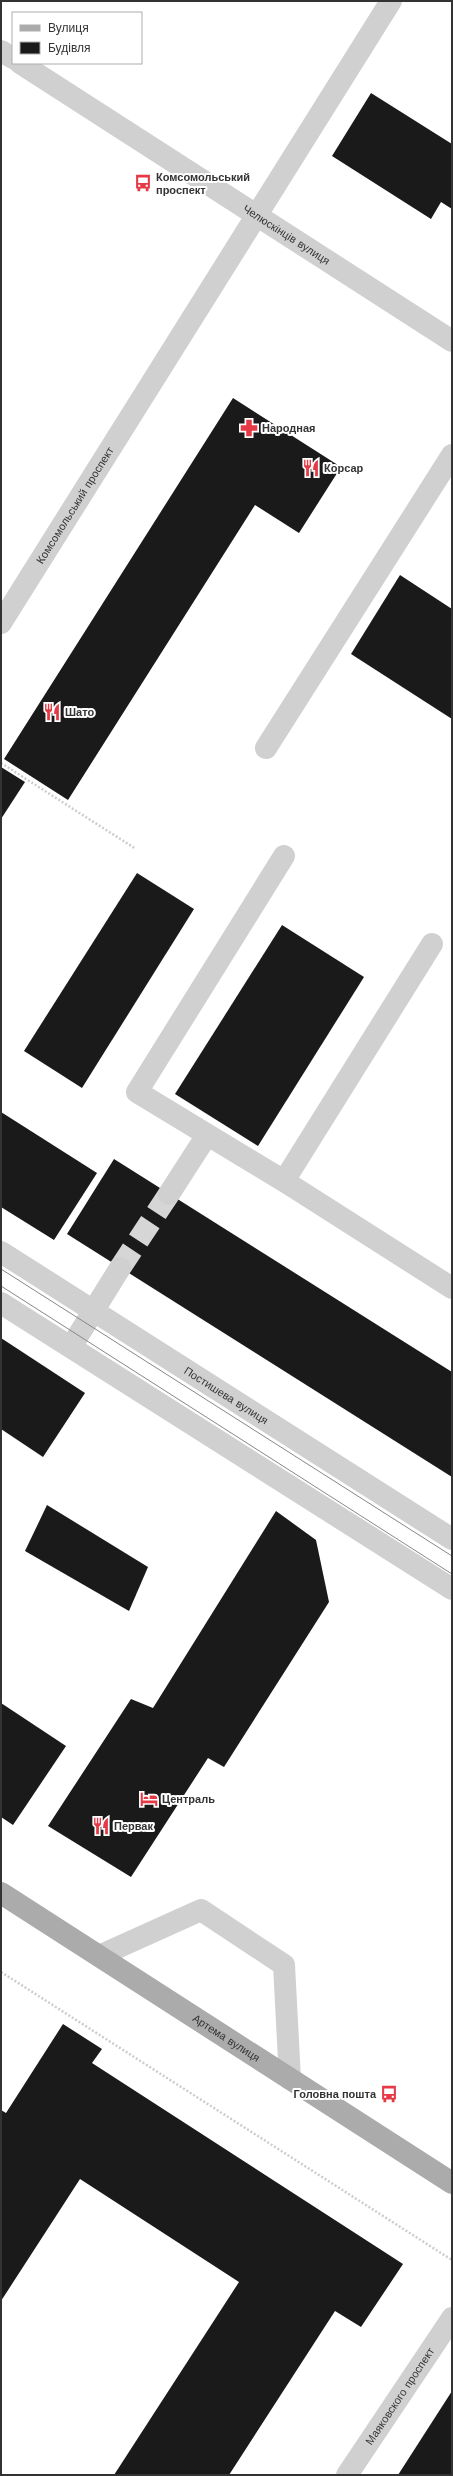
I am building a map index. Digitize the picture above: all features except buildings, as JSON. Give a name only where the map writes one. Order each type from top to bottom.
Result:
[{"type":"main road","name":"Артема вулиця","points":[[1,1893],[452,2183]]},
{"type":"street","name":"Комсомольський проспект","points":[[1,623],[391,1]]},
{"type":"street","points":[[1,51],[12,57]]},
{"type":"street","name":"Челюскінців вулиця","points":[[22,64],[452,341]]},
{"type":"street","points":[[266,748],[452,455]]},
{"type":"street","points":[[284,856],[137,1092],[284,1181],[452,1288]]},
{"type":"street","points":[[284,1181],[432,944]]},
{"type":"street","points":[[169,1194],[208,1135]]},
{"type":"street","name":"Постишева вулиця","points":[[1,1252],[452,1539]]},
{"type":"street","points":[[70,1347],[120,1268]]},
{"type":"street","points":[[1,1303],[452,1589]]},
{"type":"street","points":[[99,1956],[201,1910],[284,1965],[290,2078]]},
{"type":"street","name":"Маяковского проспект","points":[[348,2475],[452,2318]]},
{"type":"path","points":[[1,763],[136,850]]},
{"type":"path","points":[[1,1972],[452,2260]]},
{"type":"tunnel","points":[[120,1268],[169,1194]]},
{"type":"tram line","points":[[1,1269],[452,1556]]},
{"type":"tram line","points":[[1,1286],[452,1574]]},
{"type":"place","name":"Комсомольський проспект","points":[[143,183]]},
{"type":"place","name":"Народная","points":[[249,428]]},
{"type":"place","name":"Корсар","points":[[311,468]]},
{"type":"place","name":"Шато","points":[[52,712]]},
{"type":"place","name":"Централь","points":[[149,1799]]},
{"type":"place","name":"Первак","points":[[101,1826]]},
{"type":"place","name":"Головна пошта","points":[[389,2094]]}]
